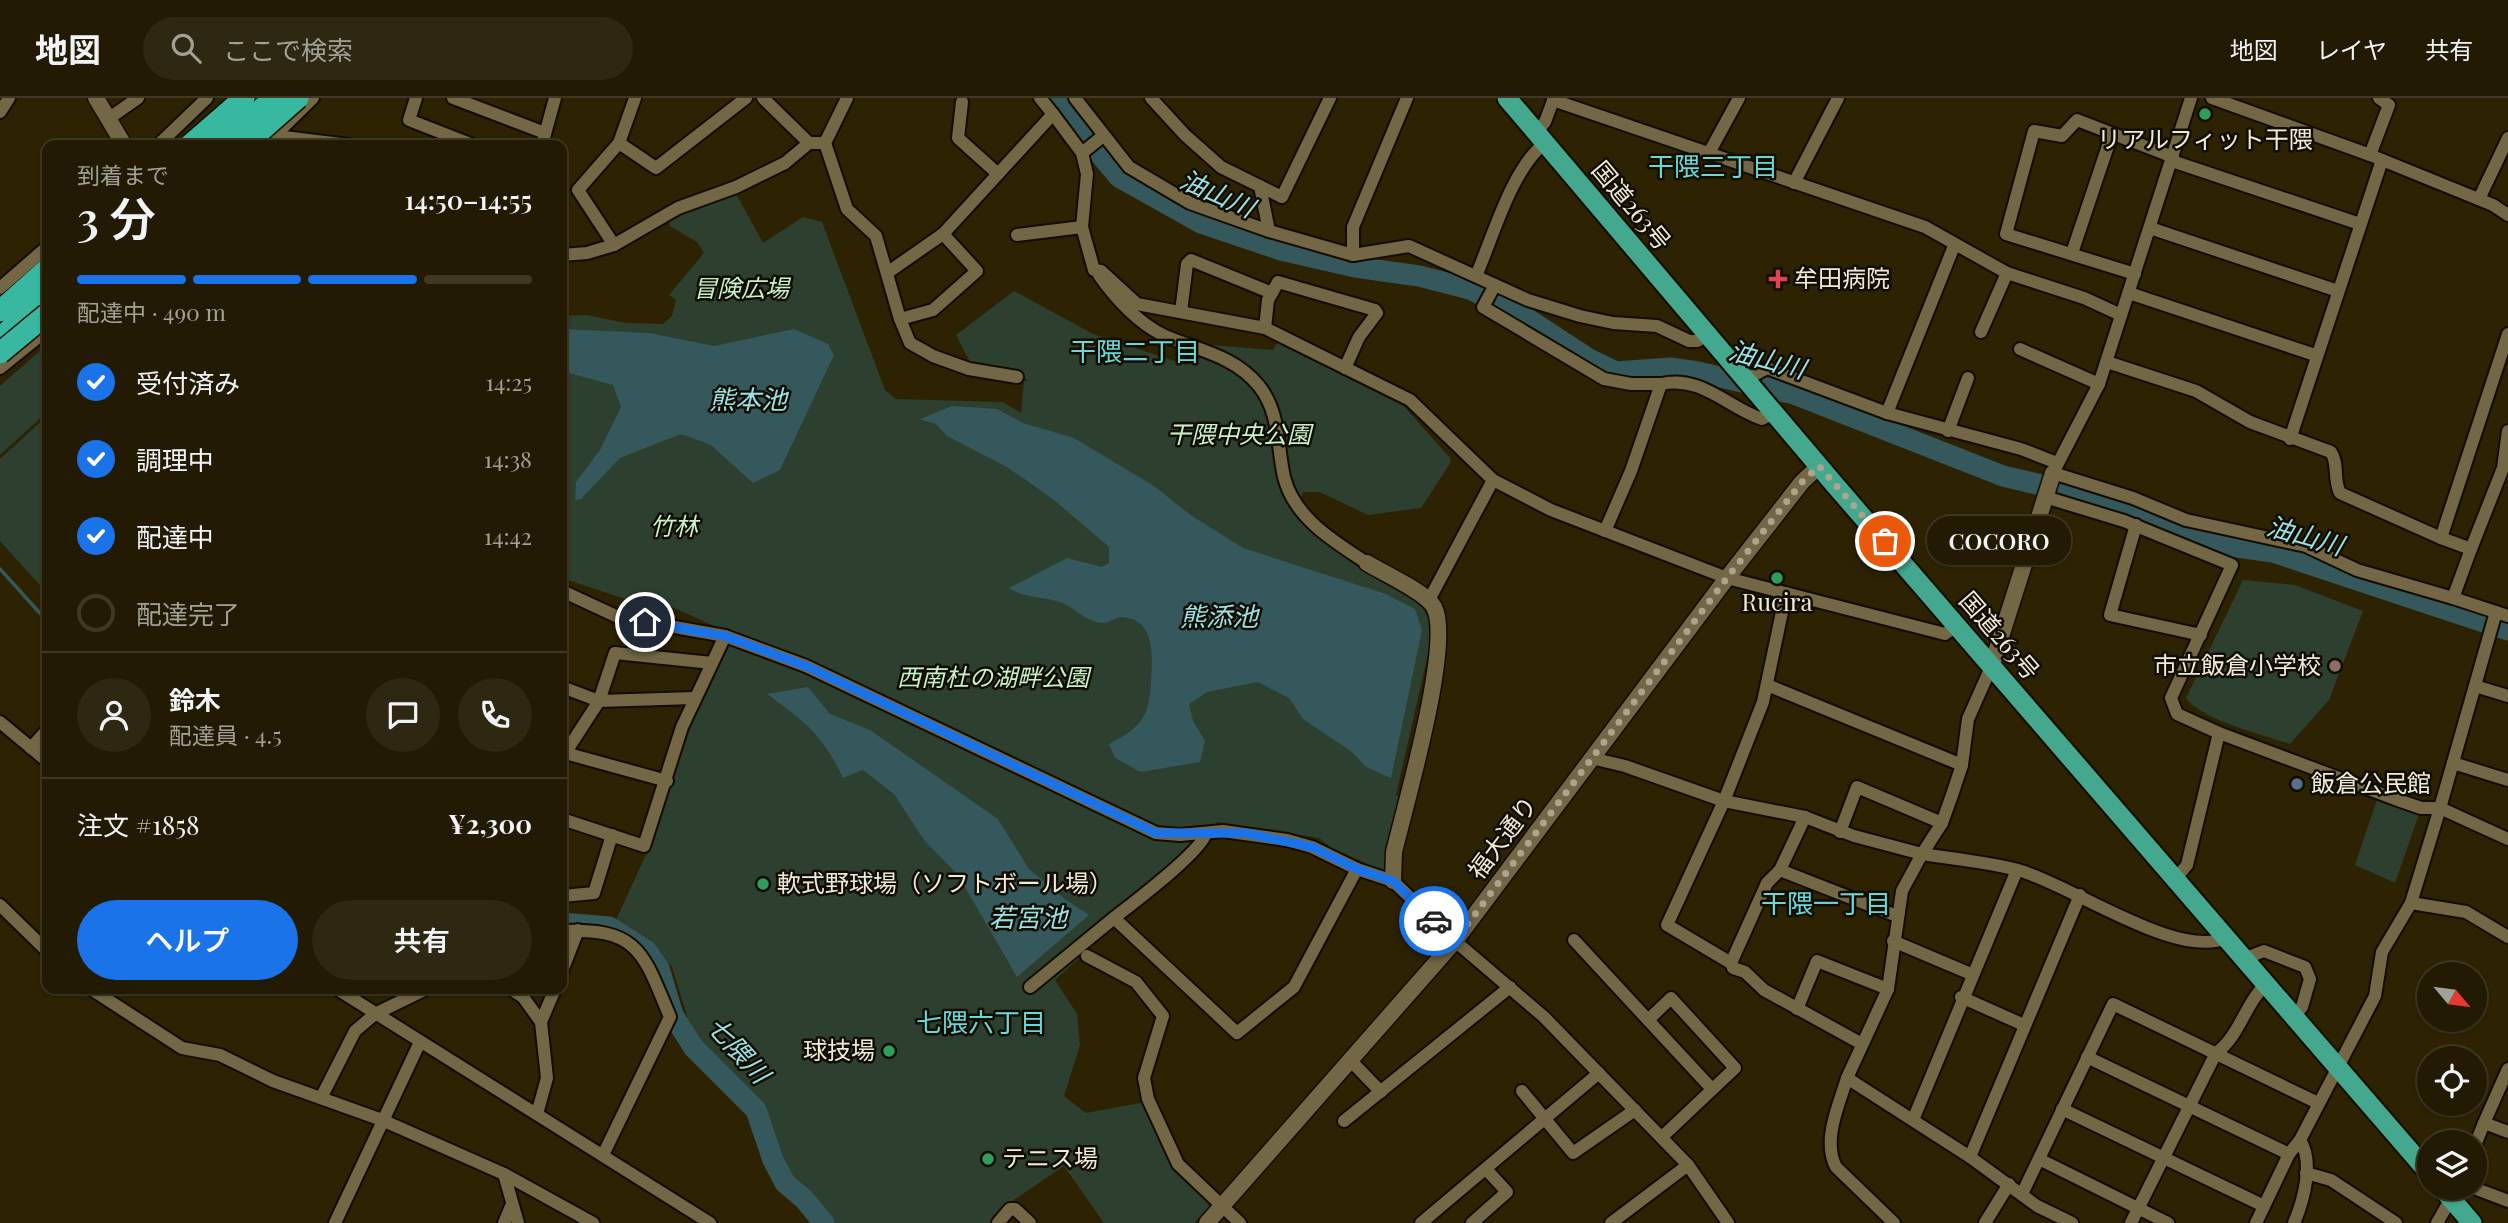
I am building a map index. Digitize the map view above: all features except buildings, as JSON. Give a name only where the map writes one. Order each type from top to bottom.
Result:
[{"type":"highway","points":[[187,140],[230,98]]},
{"type":"highway","points":[[188,140],[241,98]]},
{"type":"highway","points":[[195,140],[241,98]]},
{"type":"highway","points":[[226,140],[274,98]]},
{"type":"highway","points":[[233,140],[282,98]]},
{"type":"highway","points":[[251,140],[298,98]]},
{"type":"highway","name":"国道263号","points":[[1507,98],[1819,466],[2417,1159]]},
{"type":"highway","points":[[0,306],[42,272]]},
{"type":"highway","points":[[0,312],[42,273]]},
{"type":"highway","points":[[0,338],[42,300]]},
{"type":"highway","points":[[0,346],[42,309]]},
{"type":"highway","points":[[0,353],[42,318]]},
{"type":"highway","points":[[2456,1200],[2472,1223]]},
{"type":"street","points":[[0,112],[9,98]]},
{"type":"street","points":[[96,98],[121,140]]},
{"type":"street","points":[[108,119],[124,102],[138,98]]},
{"type":"street","points":[[164,140],[207,98]]},
{"type":"street","points":[[241,98],[282,137],[307,140]]},
{"type":"street","points":[[282,137],[313,98]]},
{"type":"street","points":[[416,98],[409,120],[460,140]]},
{"type":"street","points":[[453,98],[543,139],[555,98]]},
{"type":"street","points":[[614,245],[578,190],[619,143],[635,98]]},
{"type":"street","points":[[619,143],[656,168],[746,98]]},
{"type":"street","points":[[763,98],[809,143]]},
{"type":"street","points":[[847,98],[825,143],[847,208],[876,236],[900,319],[910,343],[933,356],[969,369],[1017,377]]},
{"type":"street","points":[[1040,98],[1082,153],[1087,174],[1083,227],[1094,270],[1108,288],[1151,327],[1229,362],[1258,385],[1270,403],[1284,479],[1297,505],[1328,538],[1429,600],[1439,618],[1439,649],[1394,852],[1393,881]]},
{"type":"street","points":[[1075,98],[1129,167],[1190,203],[1269,231],[1353,255],[1409,246],[1495,285],[1580,316],[1614,323],[1657,326],[1689,341],[1697,341],[1707,335]]},
{"type":"street","points":[[1151,98],[1185,135],[1221,167],[1282,197],[1331,98]]},
{"type":"street","points":[[1353,255],[1353,227],[1407,98]]},
{"type":"street","points":[[1709,153],[1739,98]]},
{"type":"street","points":[[1794,183],[1838,98]]},
{"type":"street","points":[[1894,1223],[1836,1167],[1831,1158],[1832,1127],[1847,1078],[1888,989],[1897,916],[1906,884],[1942,822],[1962,765],[1968,719],[1992,665],[2055,468],[2099,384],[2107,362],[2191,98]]},
{"type":"street","points":[[2212,98],[2376,157],[2479,199],[2508,215]]},
{"type":"street","points":[[2290,439],[2315,355],[2360,224],[2389,105],[2379,98]]},
{"type":"street","points":[[1476,276],[1518,178],[1540,137],[1554,99],[1924,227],[2007,273],[2084,298],[2121,315]]},
{"type":"street","points":[[962,102],[958,138],[998,174]]},
{"type":"street","points":[[887,273],[943,234],[1052,114]]},
{"type":"street","points":[[2136,274],[2006,234],[2034,131],[2062,136],[2077,120],[2172,159],[2360,224]]},
{"type":"street","points":[[2072,253],[2112,134]]},
{"type":"street","points":[[1082,153],[1103,136]]},
{"type":"street","points":[[2479,199],[2508,138]]},
{"type":"street","points":[[567,255],[587,253],[614,245],[678,208],[736,187],[785,163],[809,143],[825,143]]},
{"type":"street","points":[[1260,186],[1269,231]]},
{"type":"street","points":[[1017,235],[1083,227]]},
{"type":"street","points":[[2150,229],[2338,291]]},
{"type":"street","points":[[900,319],[933,310],[977,271],[943,234]]},
{"type":"street","points":[[1887,413],[1954,246]]},
{"type":"street","points":[[0,288],[42,251]]},
{"type":"street","points":[[1181,312],[1187,264],[1191,260],[1272,293]]},
{"type":"street","points":[[1094,270],[1101,271],[1137,304],[1265,328],[1410,400],[1493,480],[1523,497],[1605,531],[1727,578],[1945,634],[1957,625]]},
{"type":"street","points":[[1981,332],[2007,273]]},
{"type":"street","points":[[1265,328],[1272,293],[1278,282],[1375,310],[1377,313],[1359,337],[1345,368]]},
{"type":"street","points":[[1495,285],[1483,307],[1604,379],[1630,384],[1672,382],[1722,396],[1762,419],[1774,412]]},
{"type":"street","points":[[2129,293],[2315,355]]},
{"type":"street","points":[[2441,538],[2508,334]]},
{"type":"street","points":[[0,368],[42,340]]},
{"type":"street","points":[[2020,349],[2099,384]]},
{"type":"street","points":[[2107,362],[2196,391],[2250,422],[2331,452],[2334,458],[2334,482],[2340,493],[2471,549]]},
{"type":"street","points":[[1740,373],[1767,368],[1887,413],[2021,449],[2055,468],[2186,520],[2306,546],[2357,570],[2502,614],[2491,635],[2411,903],[2382,952],[2375,996],[2300,1140],[2289,1154],[2256,1223]]},
{"type":"street","points":[[1948,430],[1968,378]]},
{"type":"street","points":[[1605,531],[1631,471],[1661,384]]},
{"type":"street","points":[[2453,598],[2505,469],[2508,431]]},
{"type":"street","name":"福大通り","points":[[1208,1223],[1455,941],[1727,578],[1802,482],[1819,466]]},
{"type":"street","points":[[1429,600],[1493,480]]},
{"type":"street","points":[[2045,497],[2136,525],[2232,565],[2171,698],[2177,714],[2218,733],[2395,799],[2421,808],[2440,808],[2508,839]]},
{"type":"street","points":[[2136,525],[2110,615],[2201,635]]},
{"type":"street","points":[[567,593],[618,617],[725,636],[806,666],[1156,833],[1245,833],[1287,840],[1312,847],[1357,869],[1393,881],[1455,941],[1510,987],[1635,1110],[1688,1165],[1728,1223]]},
{"type":"street","points":[[1786,593],[1766,685],[1724,801],[1667,925],[1731,963],[1733,968],[1745,972],[1764,990],[1862,1044]]},
{"type":"street","points":[[567,821],[644,846],[694,698],[725,636]]},
{"type":"street","points":[[567,750],[599,701],[615,653],[712,663]]},
{"type":"street","points":[[1766,685],[1962,765]]},
{"type":"street","points":[[2475,686],[2508,696]]},
{"type":"street","points":[[567,689],[599,701],[694,698]]},
{"type":"street","points":[[0,722],[42,757]]},
{"type":"street","points":[[2176,877],[2187,865],[2218,733]]},
{"type":"street","points":[[32,748],[42,736]]},
{"type":"street","points":[[567,757],[667,781]]},
{"type":"street","points":[[1591,758],[1724,801],[1805,817],[1840,832],[1922,854],[2017,870],[2080,895],[2162,935],[2208,944],[2228,937]]},
{"type":"street","points":[[2453,763],[2508,780]]},
{"type":"street","points":[[1840,832],[1857,787],[1942,822]]},
{"type":"street","points":[[1731,963],[1767,883],[1780,870],[1805,817]]},
{"type":"street","points":[[1030,987],[1189,855],[1205,839],[1206,833]]},
{"type":"street","points":[[567,896],[594,893],[612,835]]},
{"type":"street","points":[[1114,918],[1237,1033],[1294,987],[1357,869]]},
{"type":"street","points":[[1780,870],[1897,916]]},
{"type":"street","points":[[1913,1120],[1961,997],[2017,870]]},
{"type":"street","points":[[1970,1157],[2080,895]]},
{"type":"street","points":[[2411,903],[2466,912],[2508,937]]},
{"type":"street","points":[[0,905],[42,946]]},
{"type":"street","points":[[567,958],[578,930]]},
{"type":"street","points":[[567,931],[618,935],[630,942],[643,958],[670,1017],[603,1155]]},
{"type":"street","points":[[1574,940],[1712,1089]]},
{"type":"street","points":[[1893,941],[1971,974]]},
{"type":"street","points":[[2246,958],[2264,951],[2305,967],[2310,979],[2302,1007],[2295,1016]]},
{"type":"street","points":[[1087,956],[1136,982],[1163,1016],[1144,1078],[1148,1099],[1178,1164],[1240,1223]]},
{"type":"street","points":[[1797,1009],[1817,961],[1888,989]]},
{"type":"street","points":[[2131,1223],[2216,1053],[2226,1046],[2253,996],[2267,983]]},
{"type":"street","points":[[1344,1121],[1510,987]]},
{"type":"street","points":[[99,994],[182,1048],[220,1055],[273,1081],[382,1120],[504,1174],[593,1223]]},
{"type":"street","points":[[345,994],[710,1223]]},
{"type":"street","points":[[321,1098],[355,1031],[375,1014],[413,994]]},
{"type":"street","points":[[518,994],[541,1022]]},
{"type":"street","points":[[537,1114],[547,1078],[541,1022],[553,994]]},
{"type":"street","points":[[1961,997],[2024,1025]]},
{"type":"street","points":[[1648,1020],[1671,998],[1735,1068],[1661,1137]]},
{"type":"street","points":[[2022,1194],[2113,1004],[2318,1102]]},
{"type":"street","points":[[335,1223],[420,1042]]},
{"type":"street","points":[[2087,1057],[2289,1154]]},
{"type":"street","points":[[1351,1060],[1381,1092]]},
{"type":"street","points":[[2481,1130],[2508,1069]]},
{"type":"street","points":[[1426,1221],[1598,1073]]},
{"type":"street","points":[[1847,1078],[1970,1157],[2037,1206],[2073,1223]]},
{"type":"street","points":[[1522,1091],[1573,1153],[1635,1110]]},
{"type":"street","points":[[2062,1109],[2264,1206]]},
{"type":"street","points":[[2484,1123],[2508,1132]]},
{"type":"street","points":[[2294,1223],[2306,1173],[2307,1151],[2300,1140]]},
{"type":"street","points":[[2039,1159],[2168,1223]]},
{"type":"street","points":[[1611,1223],[1688,1165]]},
{"type":"street","points":[[1472,1223],[1507,1192],[1486,1169]]},
{"type":"street","points":[[2306,1173],[2331,1180],[2396,1223]]},
{"type":"street","points":[[504,1174],[518,1223]]},
{"type":"street","points":[[1985,1223],[2009,1184]]},
{"type":"street","points":[[2487,1193],[2508,1201]]},
{"type":"street","points":[[2437,1223],[2447,1200]]},
{"type":"street","points":[[504,1223],[512,1205]]},
{"type":"street","points":[[998,1223],[1010,1209],[1015,1209],[1030,1223]]},
{"type":"green space","name":"西南杜の湖畔公園","points":[[735,192],[763,243],[803,217],[822,222],[885,390],[896,399],[1003,402],[1021,413],[1024,381],[1028,381],[1024,377],[971,364],[956,335],[1014,291],[1093,334],[1186,365],[1196,362],[1211,345],[1273,350],[1279,340],[1402,404],[1450,458],[1451,462],[1421,508],[1368,515],[1320,492],[1303,492],[1296,514],[1330,546],[1419,602],[1431,623],[1430,645],[1396,795],[1400,797],[1401,850],[1383,871],[1330,847],[1319,838],[1217,822],[1200,849],[1055,980],[1077,1014],[1080,1045],[1064,1096],[1086,1113],[1145,1102],[1168,1158],[1210,1206],[1194,1223],[1104,1223],[1064,1166],[1011,1202],[991,1223],[828,1223],[787,1182],[773,1152],[766,1117],[714,1060],[688,1019],[672,967],[651,940],[616,920],[648,850],[695,703],[732,634],[672,607],[643,605],[567,580],[567,316],[587,315],[626,323],[663,324],[672,316],[676,300],[669,295],[704,253],[697,242],[670,226],[668,217]]},
{"type":"green space","points":[[42,351],[42,417],[0,455],[0,386]]},
{"type":"green space","points":[[42,421],[42,587],[0,541],[0,459]]},
{"type":"green space","points":[[2243,580],[2295,585],[2363,611],[2329,700],[2290,744],[2219,720],[2194,706],[2186,698]]},
{"type":"green space","points":[[2377,800],[2419,814],[2395,883],[2355,865]]},
{"type":"water","name":"熊本池","points":[[567,329],[649,333],[714,346],[794,329],[828,344],[834,355],[780,470],[753,483],[711,445],[681,434],[620,458],[581,499],[575,500],[576,482],[600,450],[621,407],[613,385],[567,372]]},
{"type":"water","name":"熊添池","points":[[952,406],[997,409],[1023,423],[1074,438],[1154,486],[1192,516],[1243,548],[1386,594],[1415,609],[1422,630],[1391,778],[1366,767],[1352,752],[1303,719],[1289,698],[1258,682],[1207,692],[1189,704],[1193,721],[1205,741],[1200,762],[1141,772],[1115,758],[1109,744],[1128,733],[1141,721],[1148,705],[1152,652],[1147,633],[1142,625],[1134,620],[1120,617],[1106,623],[1097,622],[1060,602],[1021,594],[1009,588],[1067,558],[1102,567],[1109,563],[1109,547],[1054,500],[1007,467],[947,436],[936,424],[920,419]]},
{"type":"water","name":"若宮池","points":[[808,687],[830,714],[870,730],[998,819],[1029,869],[1089,915],[1017,977],[958,875],[924,840],[894,794],[863,770],[843,778],[828,751],[811,730],[767,694]]},
{"type":"waterway","name":"油山川","points":[[1053,98],[1119,177],[1201,223],[1281,250],[1355,267],[1419,276],[1470,289],[1528,319],[1589,359],[1616,372],[1670,368],[1794,394],[2003,476],[2066,491],[2230,546],[2273,552],[2508,630]]},
{"type":"waterway","name":"七隈川","points":[[0,569],[42,615]]},
{"type":"waterway","name":"七隈川","points":[[567,923],[609,927],[646,950],[659,968],[673,1015],[694,1048],[756,1110],[773,1160],[785,1183],[804,1199],[824,1223]]},
{"type":"way so far","points":[[1434,921],[1455,941],[1727,578],[1802,482],[1819,466],[1885,541]]},
{"type":"place","name":"リアルフィット干隈","points":[[2205,114]]},
{"type":"place","name":"牟田病院","points":[[1778,279]]},
{"type":"place","name":"COCORO","points":[[1885,541]]},
{"type":"place","name":"Rucira","points":[[1777,578]]},
{"type":"place","name":"市立飯倉小学校","points":[[2335,666]]},
{"type":"place","name":"飯倉公民館","points":[[2297,784]]},
{"type":"place","name":"軟式野球場（ソフトボール場）","points":[[763,884]]},
{"type":"place","name":"球技場","points":[[889,1051]]},
{"type":"place","name":"テニス場","points":[[988,1159]]},
{"type":"district","name":"干隈三丁目","points":[[1713,167]]},
{"type":"district","name":"干隈二丁目","points":[[1135,352]]},
{"type":"district","name":"干隈一丁目","points":[[1826,904]]},
{"type":"district","name":"七隈六丁目","points":[[981,1023]]},
{"type":"route","points":[[645,622],[725,636],[806,666],[1156,833],[1180,835],[1223,831],[1287,840],[1312,847],[1357,869],[1393,881],[1434,921]]},
{"type":"park label","name":"冒険広場","points":[[741,289]]},
{"type":"park label","name":"干隈中央公園","points":[[1239,435]]},
{"type":"park label","name":"竹林","points":[[674,527]]}]
